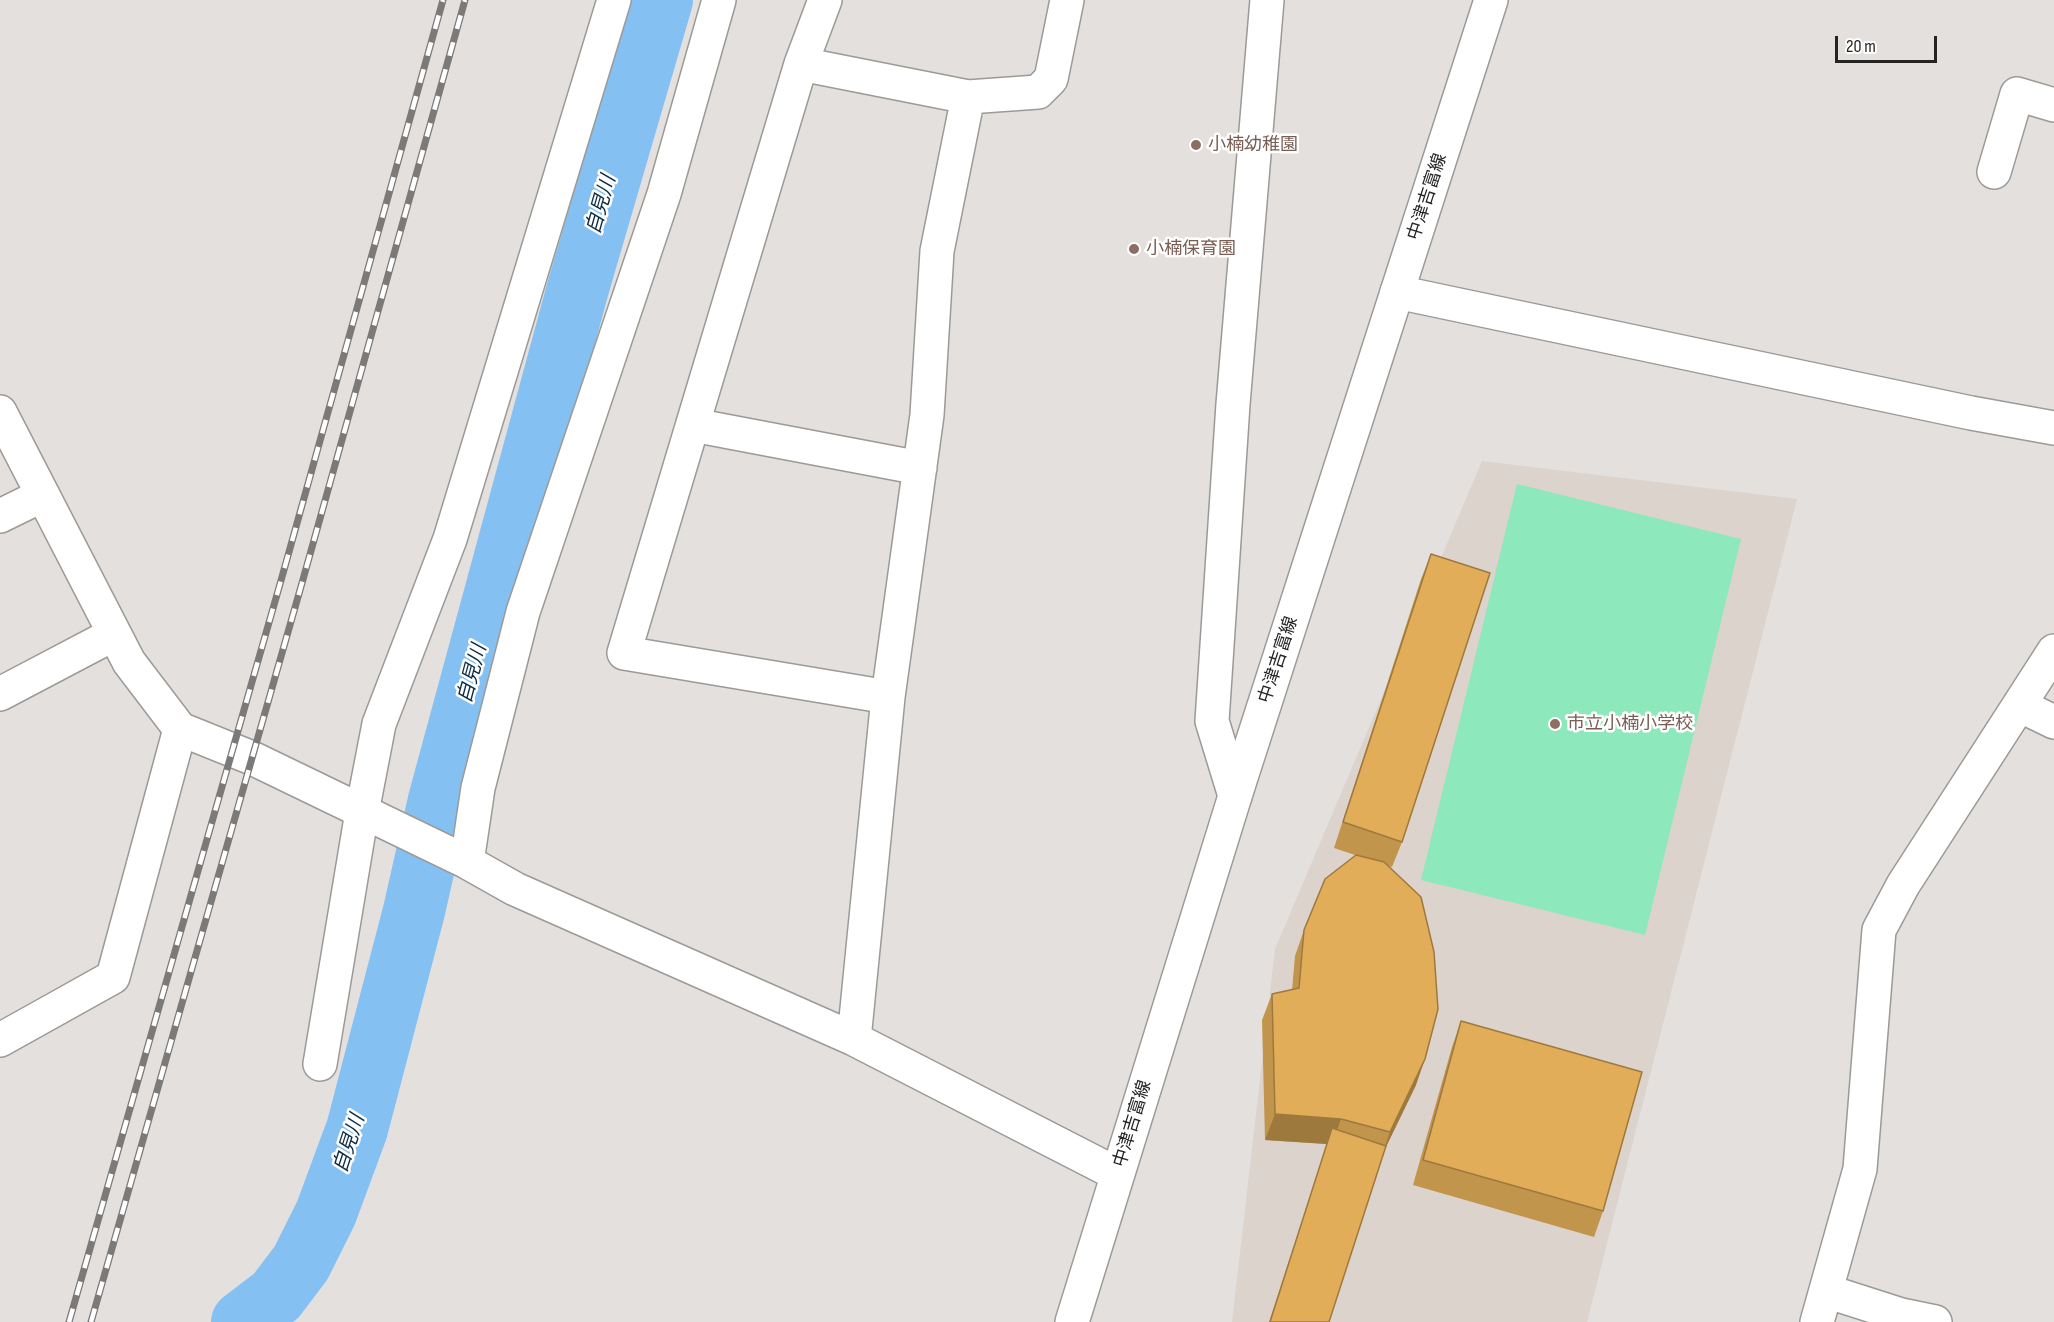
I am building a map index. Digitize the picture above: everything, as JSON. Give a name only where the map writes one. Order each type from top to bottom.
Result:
[{"type":"street","points":[[320,1064],[369,816],[379,724],[450,539],[614,0]]},
{"type":"street","points":[[467,862],[478,788],[523,612],[664,194],[719,0]]},
{"type":"street","points":[[825,0],[801,64],[624,653],[888,697]]},
{"type":"street","points":[[801,64],[968,97],[1038,92],[1051,79],[1067,0]]},
{"type":"street","points":[[1235,796],[1212,721],[1234,392],[1267,0]]},
{"type":"street","name":"中津吉富線","points":[[1072,1322],[1235,796],[1491,0]]},
{"type":"street","points":[[1994,172],[2017,94],[2054,105]]},
{"type":"street","points":[[854,1039],[888,697],[927,415],[937,251],[968,97]]},
{"type":"street","points":[[1397,292],[1971,413],[2054,428]]},
{"type":"street","points":[[0,412],[129,663],[180,729],[252,758],[467,862],[515,889],[854,1039],[1117,1174]]},
{"type":"street","points":[[693,425],[920,468]]},
{"type":"street","points":[[0,516],[43,495]]},
{"type":"street","points":[[0,693],[114,634]]},
{"type":"street","points":[[1817,1322],[1860,1169],[1879,930],[1903,885],[2054,651]]},
{"type":"street","points":[[2019,705],[2054,722]]},
{"type":"street","points":[[0,1040],[113,977],[180,729]]},
{"type":"street","points":[[1826,1291],[1901,1316],[1935,1322]]},
{"type":"shaded area","name":"市立小楠小学校","points":[[1482,461],[1797,499],[1587,1322],[1232,1322],[1275,949]]},
{"type":"green space","points":[[1517,484],[1741,539],[1645,935],[1421,880]]},
{"type":"building","points":[[1431,554],[1490,573],[1402,842],[1343,822]]},
{"type":"building","points":[[1356,855],[1384,862],[1421,897],[1434,952],[1438,1009],[1425,1059],[1390,1132],[1341,1119],[1275,1114],[1272,994],[1299,988],[1304,930],[1325,879]]},
{"type":"building","points":[[1461,1021],[1642,1072],[1603,1211],[1423,1160]]},
{"type":"building","points":[[1332,1128],[1386,1146],[1329,1322],[1270,1322]]},
{"type":"waterway","name":"自見川","points":[[242,1322],[276,1296],[301,1263],[326,1213],[357,1129],[414,911],[439,800],[578,288],[662,0]]},
{"type":"railway","points":[[69,1322],[282,577],[443,0]]},
{"type":"railway","points":[[91,1322],[302,583],[465,0]]},
{"type":"place","name":"小楠幼稚園","points":[[1196,145]]},
{"type":"place","name":"小楠保育園","points":[[1134,249]]},
{"type":"place","name":"市立小楠小学校","points":[[1555,724]]}]
